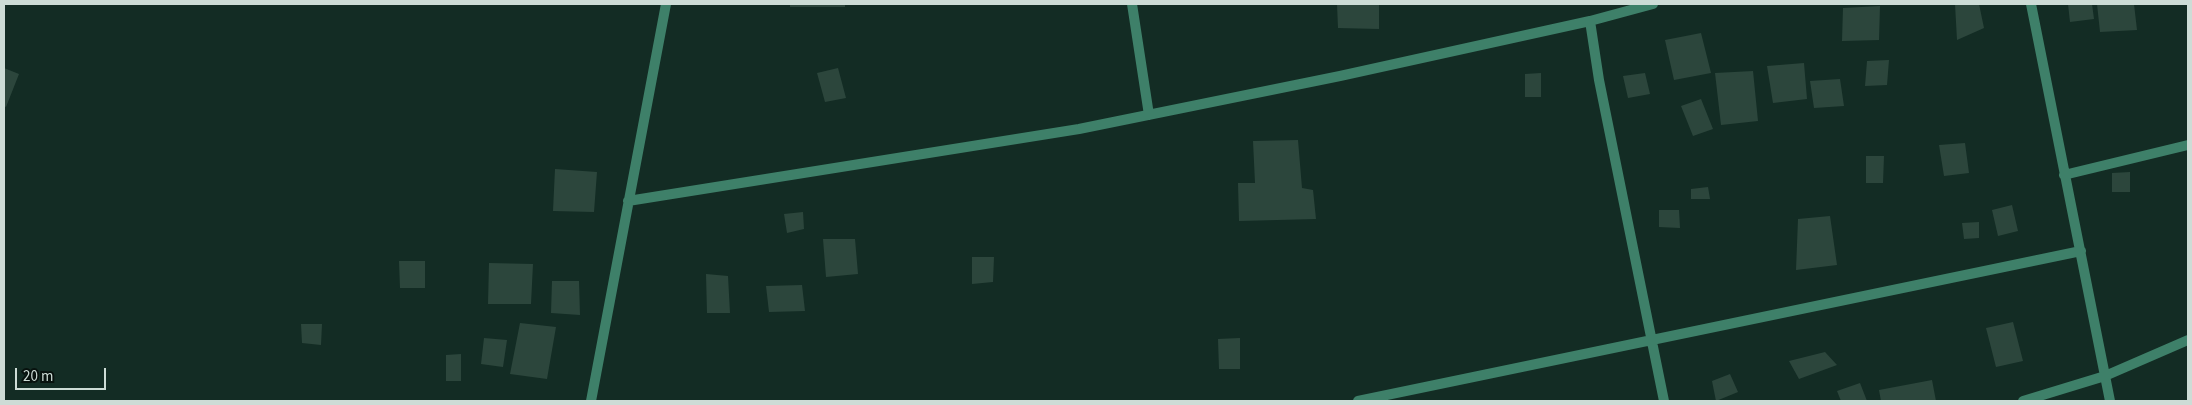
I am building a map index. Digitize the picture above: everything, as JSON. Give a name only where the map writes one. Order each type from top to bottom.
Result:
[{"type":"street","points":[[591,401],[666,4]]},
{"type":"street","points":[[1132,4],[1149,115]]},
{"type":"street","points":[[628,202],[1069,131],[1340,76],[1590,21],[1654,4]]},
{"type":"street","points":[[2031,4],[2110,401]]},
{"type":"street","points":[[1590,21],[1599,80],[1664,401]]},
{"type":"street","points":[[2064,175],[2188,145]]},
{"type":"street","points":[[1358,401],[2081,251]]},
{"type":"street","points":[[2023,401],[2105,376],[2188,340]]},
{"type":"building","points":[[790,4],[845,4],[845,7],[790,7]]},
{"type":"building","points":[[1337,4],[1379,4],[1379,29],[1338,28]]},
{"type":"building","points":[[1955,4],[1979,4],[1984,28],[1957,40]]},
{"type":"building","points":[[2068,4],[2092,4],[2094,19],[2070,22]]},
{"type":"building","points":[[2097,4],[2134,4],[2137,30],[2100,32]]},
{"type":"building","points":[[1880,6],[1879,40],[1842,41],[1843,8]]},
{"type":"building","points":[[1701,33],[1711,73],[1674,80],[1665,40]]},
{"type":"building","points":[[1889,60],[1887,85],[1865,86],[1867,61]]},
{"type":"building","points":[[1804,63],[1807,99],[1773,103],[1767,66]]},
{"type":"building","points":[[4,68],[19,74],[6,107],[4,106]]},
{"type":"building","points":[[838,68],[846,98],[825,102],[817,73]]},
{"type":"building","points":[[1753,71],[1758,121],[1721,125],[1715,73]]},
{"type":"building","points":[[1541,73],[1541,97],[1525,97],[1525,74]]},
{"type":"building","points":[[1645,73],[1650,94],[1628,98],[1623,76]]},
{"type":"building","points":[[1840,79],[1844,106],[1814,108],[1810,81]]},
{"type":"building","points":[[1701,99],[1713,129],[1693,136],[1681,106]]},
{"type":"building","points":[[1298,140],[1302,188],[1313,190],[1316,219],[1239,221],[1238,183],[1255,183],[1253,141]]},
{"type":"building","points":[[1965,143],[1969,173],[1944,176],[1939,145]]},
{"type":"building","points":[[1866,156],[1884,156],[1883,183],[1866,183]]},
{"type":"building","points":[[555,169],[597,172],[594,212],[553,211]]},
{"type":"building","points":[[2130,172],[2130,192],[2112,192],[2112,173]]},
{"type":"building","points":[[1708,187],[1710,199],[1691,199],[1691,189]]},
{"type":"building","points":[[2012,205],[2018,231],[1998,236],[1992,210]]},
{"type":"building","points":[[1659,210],[1679,210],[1680,228],[1659,227]]},
{"type":"building","points":[[803,212],[804,229],[787,233],[784,214]]},
{"type":"building","points":[[1830,216],[1837,265],[1796,270],[1798,219]]},
{"type":"building","points":[[1979,222],[1979,238],[1964,239],[1962,223]]},
{"type":"building","points":[[823,239],[855,239],[858,274],[826,277]]},
{"type":"building","points":[[972,257],[994,257],[993,282],[972,284]]},
{"type":"building","points":[[399,261],[425,261],[425,288],[400,288]]},
{"type":"building","points":[[489,263],[533,264],[531,304],[488,304]]},
{"type":"building","points":[[706,274],[728,276],[730,313],[707,313]]},
{"type":"building","points":[[552,281],[579,281],[580,315],[551,313]]},
{"type":"building","points":[[802,285],[805,311],[769,312],[766,286]]},
{"type":"building","points":[[2013,322],[2023,361],[1996,367],[1986,328]]},
{"type":"building","points":[[520,323],[556,327],[547,379],[510,374]]},
{"type":"building","points":[[301,324],[322,324],[321,345],[302,343]]},
{"type":"building","points":[[484,338],[507,340],[503,367],[481,364]]},
{"type":"building","points":[[1240,338],[1240,369],[1219,369],[1218,339]]},
{"type":"building","points":[[1825,352],[1837,365],[1799,379],[1789,361]]},
{"type":"building","points":[[461,354],[461,381],[446,381],[446,355]]},
{"type":"building","points":[[1730,374],[1738,392],[1716,401],[1712,381]]},
{"type":"building","points":[[1932,380],[1936,401],[1881,401],[1879,390]]},
{"type":"building","points":[[1860,383],[1867,401],[1841,401],[1837,391]]}]
